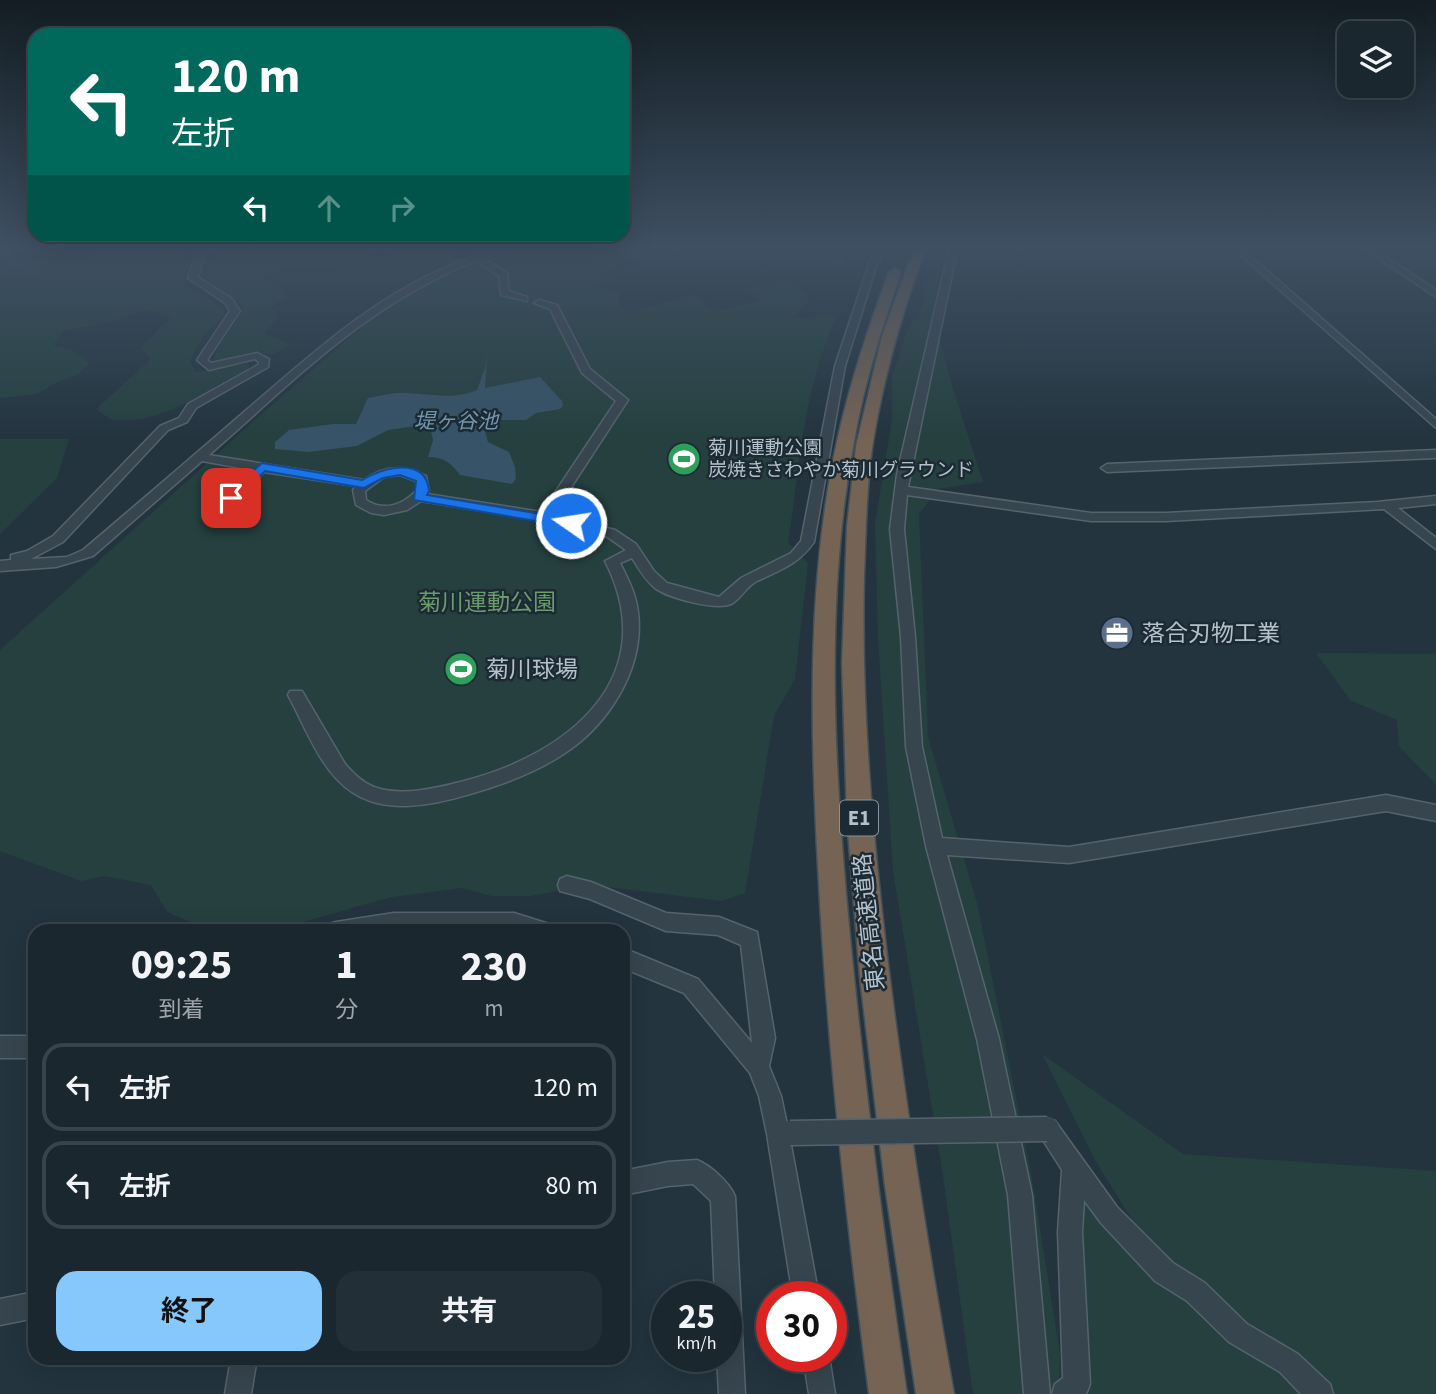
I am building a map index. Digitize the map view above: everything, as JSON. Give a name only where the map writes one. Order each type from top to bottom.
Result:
[{"type":"highway","name":"東名高速道路","points":[[881,310],[867,347],[847,429],[835,512],[827,616],[826,709],[829,864],[848,1075],[888,1394]]},
{"type":"highway","name":"東名高速道路","points":[[897,310],[885,349],[867,431],[857,513],[852,605],[853,712],[862,863],[886,1074],[934,1394]]},
{"type":"street","points":[[0,561],[32,555],[58,539],[164,428],[183,420],[192,406],[263,367],[265,361],[257,356],[209,367],[202,360],[207,347],[230,323],[234,310]]},
{"type":"street","points":[[0,566],[74,561],[88,553],[371,310]]},
{"type":"street","points":[[545,517],[621,400],[586,371],[556,310]]},
{"type":"street","points":[[419,497],[545,517],[619,536],[662,586],[683,594],[720,602],[728,600],[746,581],[796,556],[807,542],[841,366],[859,310]]},
{"type":"street","points":[[939,310],[921,391],[897,529],[908,636],[914,747],[935,846],[988,1039],[1020,1195],[1037,1394]]},
{"type":"street","points":[[1306,310],[1436,425]]},
{"type":"street","points":[[1107,468],[1436,454]]},
{"type":"street","points":[[197,457],[364,484]]},
{"type":"street","points":[[231,498],[262,467]]},
{"type":"street","points":[[409,472],[422,480],[423,491],[419,497],[392,510],[372,509],[359,502],[358,496],[364,484],[380,474],[409,472]]},
{"type":"street","points":[[902,490],[1091,517],[1166,517],[1387,505],[1436,499]]},
{"type":"street","points":[[1387,505],[1436,545]]},
{"type":"street","points":[[296,695],[341,772],[357,786],[377,796],[401,798],[442,794],[498,779],[527,767],[561,748],[609,701],[622,675],[633,631],[626,588],[612,561],[635,552]]},
{"type":"street","points":[[935,846],[1069,855],[1386,803],[1436,813]]},
{"type":"street","points":[[567,885],[591,891],[666,922],[719,926],[750,939],[764,1038],[758,1066]]},
{"type":"street","points":[[392,924],[520,924]]},
{"type":"street","points":[[630,961],[691,986],[758,1066],[784,1134],[804,1281]]},
{"type":"street","points":[[0,1047],[28,1047]]},
{"type":"street","points":[[784,1134],[1047,1129],[1109,1215],[1164,1272],[1196,1292],[1238,1333],[1289,1363],[1320,1394]]},
{"type":"street","points":[[1065,1394],[1077,1384],[1070,1232],[1074,1170]]},
{"type":"street","points":[[630,1182],[668,1174],[697,1172],[723,1195],[732,1394]]},
{"type":"street","points":[[0,1312],[28,1306]]},
{"type":"street","points":[[238,1394],[243,1365]]},
{"type":"street","points":[[819,1372],[822,1394]]},
{"type":"green space","points":[[0,310],[143,310],[113,321],[63,331],[53,345],[72,350],[90,363],[77,375],[57,382],[37,394],[0,398]]},
{"type":"green space","points":[[149,310],[221,310],[226,315],[203,336],[190,361],[196,372],[248,363],[249,368],[185,404],[150,417],[115,420],[96,409],[151,359],[141,348],[171,317]]},
{"type":"green space","points":[[241,310],[274,310],[280,316],[264,334],[290,344],[275,354],[248,353],[214,361],[219,346]]},
{"type":"green space","name":"菊川運動公園","points":[[382,310],[624,310],[629,313],[639,310],[800,310],[793,318],[838,315],[817,369],[804,426],[788,543],[808,563],[795,679],[774,716],[745,893],[721,901],[591,885],[530,896],[492,896],[462,888],[392,897],[299,923],[195,924],[167,912],[151,885],[104,876],[81,881],[0,851],[0,650],[257,418]]},
{"type":"green space","points":[[920,310],[935,310],[949,376],[983,482],[938,489],[919,514],[928,737],[977,903],[1031,1173],[1060,1354],[1059,1394],[973,1394],[943,1176],[893,871],[878,638],[875,523],[892,420],[892,378],[907,331]]},
{"type":"green space","points":[[0,439],[69,439],[57,478],[0,534]]},
{"type":"green space","points":[[1316,653],[1436,654],[1436,785],[1399,746],[1397,720],[1350,700]]},
{"type":"green space","points":[[1042,1054],[1183,1154],[1436,1171],[1436,1394],[1074,1394],[1073,1193],[1163,1270],[1095,1160]]},
{"type":"water","name":"堤ヶ谷池","points":[[487,352],[485,388],[540,377],[562,401],[563,406],[560,409],[536,413],[526,420],[500,420],[484,427],[488,442],[509,452],[515,467],[516,479],[512,484],[460,475],[447,462],[428,457],[433,440],[430,427],[422,425],[388,430],[357,446],[308,452],[275,449],[275,442],[289,430],[356,424],[368,398],[401,393],[451,396],[477,390],[485,368]]},
{"type":"place","name":"菊川運動公園 炭焼きさわやか菊川グラウンド","points":[[684,459]]},
{"type":"place","name":"落合刃物工業","points":[[1117,633]]},
{"type":"place","name":"菊川球場","points":[[461,669]]},
{"type":"route","points":[[231,498],[262,467],[364,484],[380,474],[400,471],[417,475],[422,480],[423,491],[419,497],[571,523]]}]
